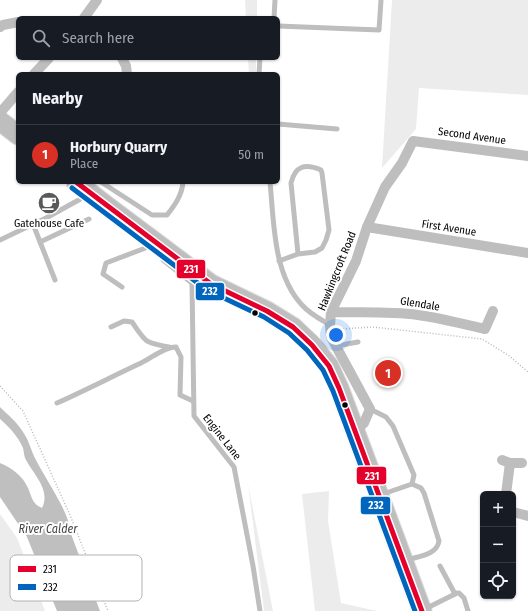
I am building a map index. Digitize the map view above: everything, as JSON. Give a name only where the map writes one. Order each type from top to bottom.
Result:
[{"type":"highway","points":[[0,121],[16,133]]},
{"type":"highway","points":[[89,186],[200,280],[267,311],[294,327],[312,345],[329,366],[340,388],[422,611]]},
{"type":"street","points":[[85,16],[97,0]]},
{"type":"street","points":[[0,27],[16,22]]},
{"type":"street","points":[[36,72],[47,60]]},
{"type":"street","points":[[123,60],[126,66],[126,72]]},
{"type":"street","points":[[0,113],[16,94]]},
{"type":"street","name":"Second Avenue","points":[[413,141],[528,156]]},
{"type":"street","name":"Hawkingcroft Road","points":[[370,409],[331,337],[331,312],[356,261],[367,227],[385,187],[402,163],[413,141]]},
{"type":"street","name":"First Avenue","points":[[367,227],[528,253]]},
{"type":"street","name":"Glendale","points":[[331,312],[359,313],[380,311],[419,315],[485,329],[493,311]]},
{"type":"street","points":[[355,431],[364,423],[370,409]]},
{"type":"street","points":[[506,491],[506,461],[522,463]]},
{"type":"street","points":[[516,513],[528,516]]},
{"type":"lane","points":[[274,16],[275,0]]},
{"type":"lane","points":[[280,26],[379,30],[381,0]]},
{"type":"lane","points":[[259,72],[260,60]]},
{"type":"lane","points":[[280,124],[337,128]]},
{"type":"lane","points":[[280,261],[298,254],[315,252],[322,248],[326,240],[329,230],[322,173],[321,170],[309,166],[298,169],[293,174],[292,183],[298,254]]},
{"type":"lane","points":[[0,240],[33,224],[89,186],[152,215],[159,216],[168,215],[179,199],[183,184]]},
{"type":"lane","points":[[270,184],[282,271],[301,305],[330,327]]},
{"type":"lane","points":[[40,242],[89,219]]},
{"type":"lane","points":[[33,224],[55,280]]},
{"type":"lane","points":[[122,287],[103,274],[106,263],[148,247],[200,280]]},
{"type":"lane","name":"Engine Lane","points":[[200,280],[193,401],[194,416],[234,467],[260,611]]},
{"type":"lane","points":[[111,327],[124,321],[132,322],[144,340],[153,345],[176,347],[181,357],[180,395],[193,401]]},
{"type":"lane","points":[[336,346],[358,342]]},
{"type":"lane","points":[[57,403],[99,384],[169,347]]},
{"type":"lane","points":[[370,409],[386,417],[393,426],[414,475],[412,484]]},
{"type":"lane","points":[[379,496],[412,484],[421,488],[424,493],[439,541],[438,546],[434,552],[404,561]]},
{"type":"lane","points":[[440,566],[455,594]]},
{"type":"lane","points":[[422,611],[459,593],[462,594],[468,611]]},
{"type":"path","points":[[330,327],[373,327],[482,339],[508,355],[528,372]]},
{"type":"path","points":[[0,386],[23,411],[70,515],[86,555]]},
{"type":"path","points":[[104,601],[108,611]]},
{"type":"shaded area","points":[[245,0],[257,0],[257,16],[246,16]]},
{"type":"shaded area","points":[[392,0],[528,0],[528,95],[419,88],[416,129],[382,168]]},
{"type":"shaded area","points":[[248,60],[256,60],[256,72],[249,72]]},
{"type":"shaded area","points":[[248,484],[273,611],[264,611]]},
{"type":"shaded area","points":[[329,491],[328,521],[341,603],[377,611],[315,611],[302,494]]},
{"type":"shaded area","points":[[0,514],[17,538],[24,555],[10,555],[10,601],[41,601],[45,611],[0,611]]},
{"type":"water","name":"River Calder","points":[[0,407],[21,428],[36,460],[67,516],[71,534],[79,555],[34,555],[27,537],[0,497],[0,463],[9,467],[20,476],[26,484],[36,504],[42,508],[44,501],[43,489],[25,459],[23,448],[19,440],[0,419]]},
{"type":"water","name":"River Calder","points":[[53,601],[96,601],[100,611],[57,611]]},
{"type":"transit line","name":"231","points":[[79,184],[211,284],[267,311],[293,327],[312,345],[329,366],[339,388],[422,611]]},
{"type":"transit line","name":"232","points":[[72,188],[207,290],[264,317],[289,333],[307,350],[323,370],[333,391],[415,611]]},
{"type":"place","name":"Gatehouse Cafe","points":[[49,203]]},
{"type":"place","name":"Horbury Quarry","points":[[388,373]]}]
